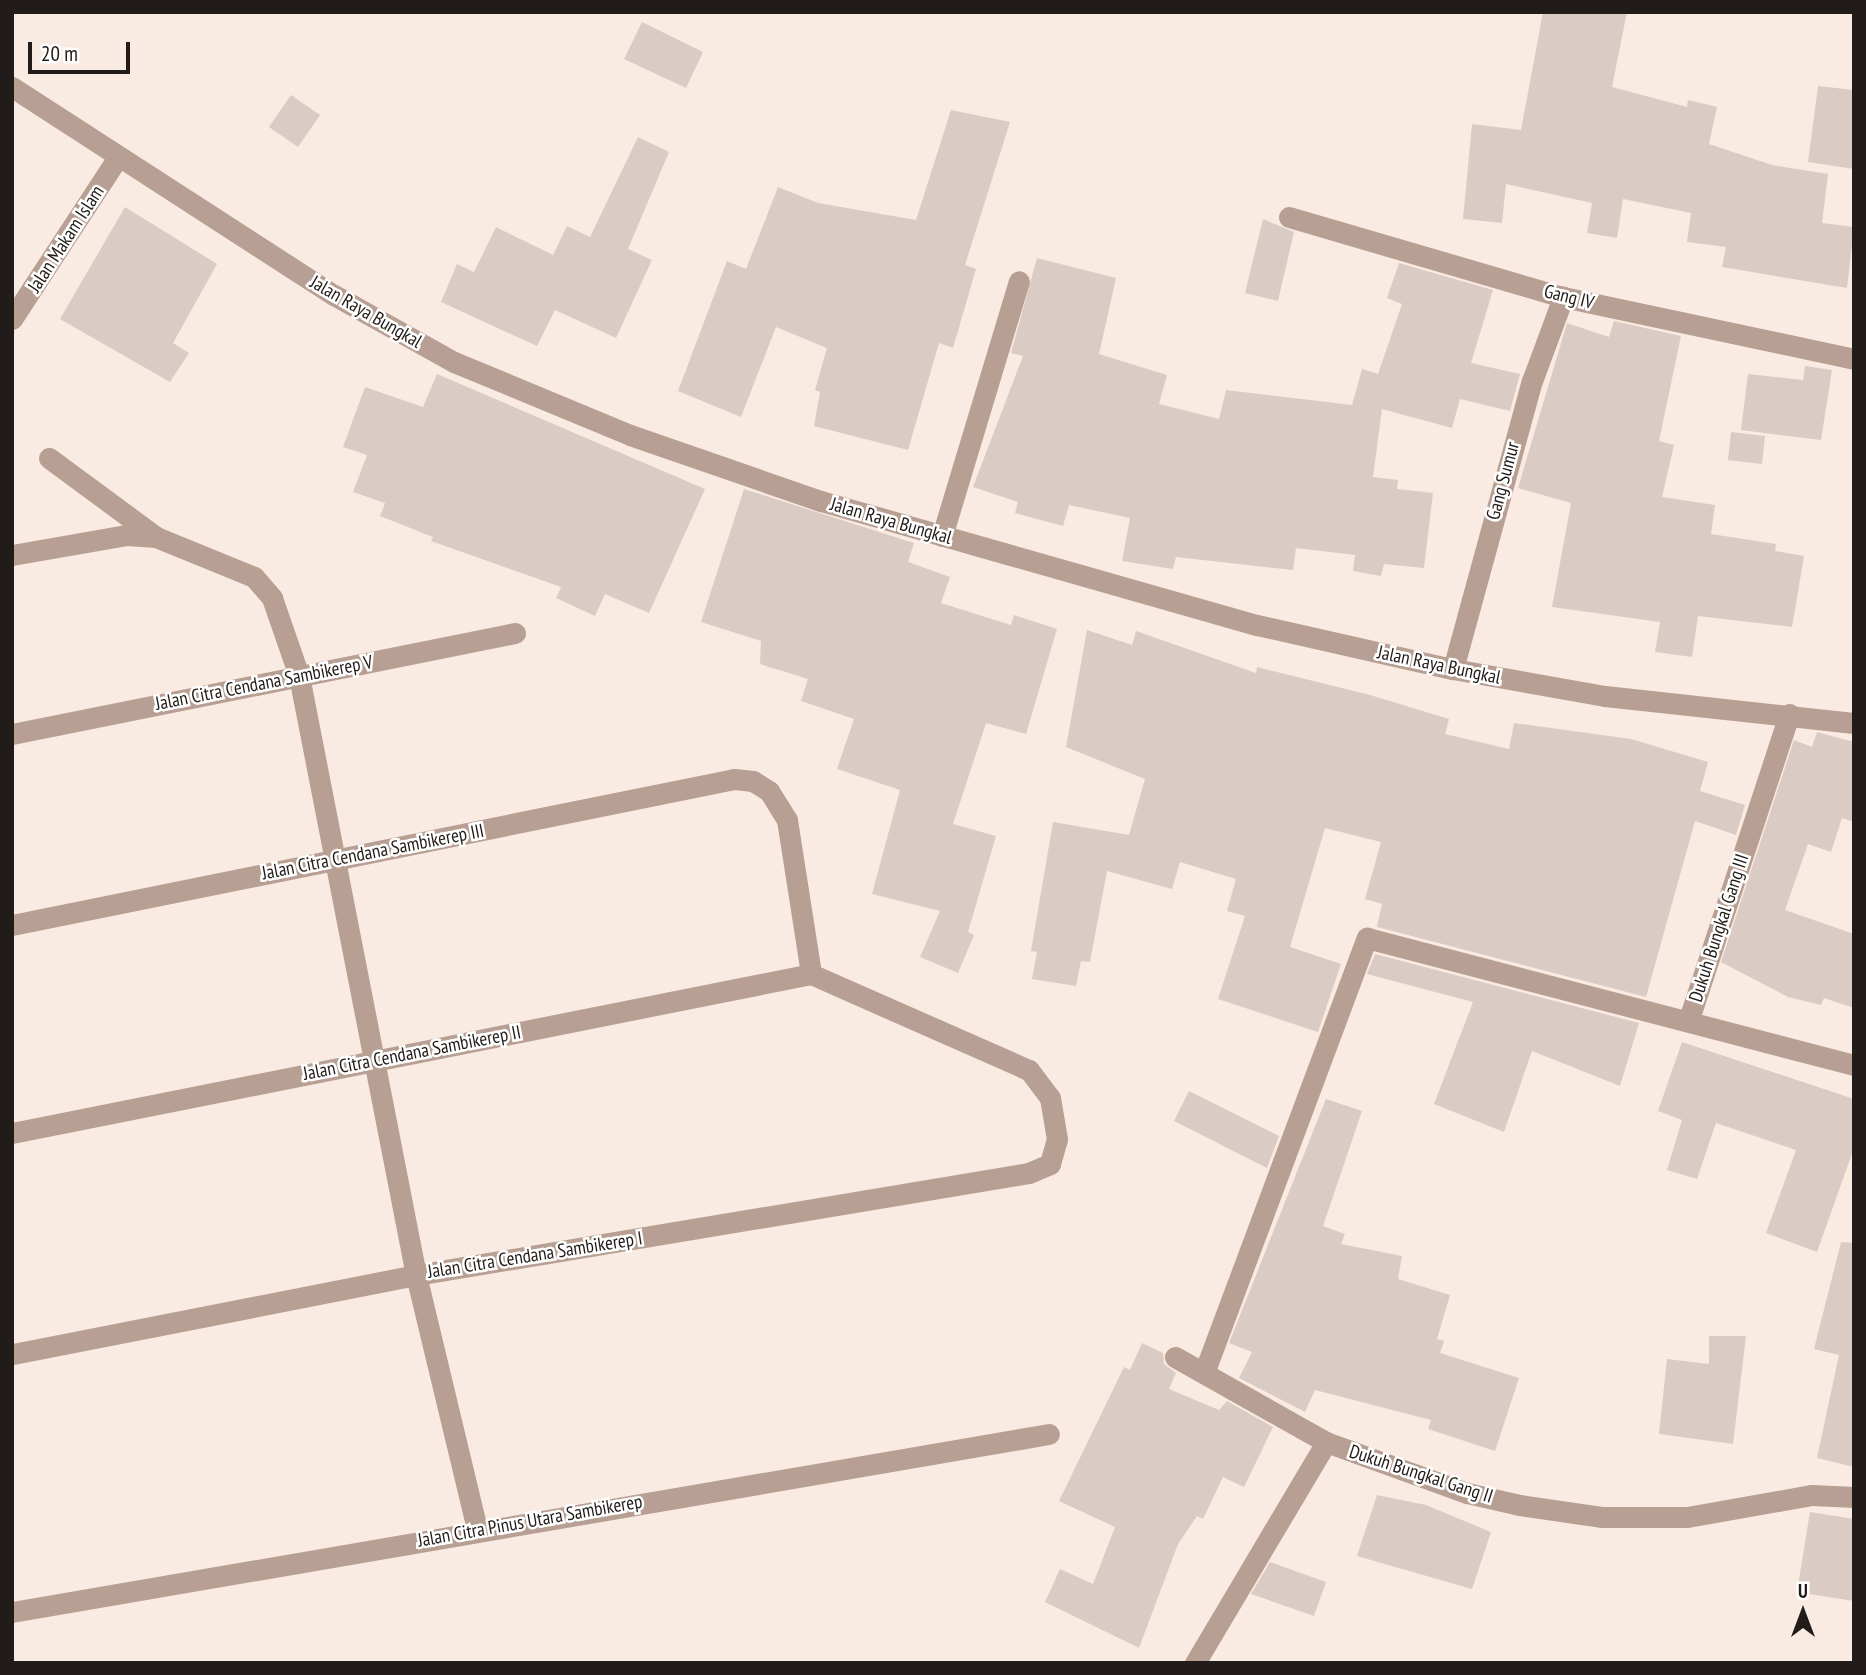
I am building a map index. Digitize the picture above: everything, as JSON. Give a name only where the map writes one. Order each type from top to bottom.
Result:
[{"type":"street","name":"Jalan Raya Bungkal","points":[[12,87],[334,295],[454,362],[630,435],[942,536],[1256,625],[1453,669],[1605,696],[1854,723]]},
{"type":"street","name":"Jalan Makam Islam","points":[[12,319],[118,157]]},
{"type":"street","name":"Gang IV","points":[[1289,217],[1563,297],[1854,359]]},
{"type":"street","points":[[942,536],[1019,281]]},
{"type":"street","name":"Gang Sumur","points":[[1453,669],[1525,404],[1563,297]]},
{"type":"street","points":[[49,458],[156,537],[254,577],[272,598],[299,676],[331,860],[377,1059],[416,1275],[477,1529]]},
{"type":"street","points":[[12,555],[127,535],[156,537]]},
{"type":"street","name":"Jalan Citra Cendana Sambikerep V","points":[[12,734],[515,633]]},
{"type":"street","name":"Dukuh Bungkal Gang III","points":[[1790,714],[1689,1019],[1854,1065]]},
{"type":"street","name":"Jalan Citra Cendana Sambikerep III","points":[[12,925],[734,779],[769,791],[787,820],[811,974]]},
{"type":"street","points":[[1204,1373],[1367,938],[1689,1019]]},
{"type":"street","name":"Jalan Citra Cendana Sambikerep II","points":[[12,1133],[811,974]]},
{"type":"street","name":"Jalan Citra Cendana Sambikerep I","points":[[12,1354],[416,1275],[1029,1173],[1055,1157],[1050,1098],[1029,1070],[811,974]]},
{"type":"street","name":"Dukuh Bungkal Gang II","points":[[1175,1357],[1325,1442],[1467,1493],[1601,1517],[1687,1517],[1812,1495],[1854,1497]]},
{"type":"street","name":"Jalan Citra Pinus Utara Sambikerep","points":[[12,1612],[477,1529],[1049,1434]]},
{"type":"street","points":[[1195,1663],[1325,1442]]},
{"type":"building","points":[[1543,12],[1627,12],[1612,87],[1687,107],[1688,100],[1717,107],[1709,144],[1772,165],[1828,174],[1822,223],[1854,227],[1847,288],[1722,267],[1726,247],[1687,242],[1691,213],[1623,199],[1617,238],[1587,233],[1592,203],[1506,184],[1502,223],[1463,219],[1472,124],[1521,130]]},
{"type":"building","points":[[642,22],[703,52],[686,88],[624,59]]},
{"type":"building","points":[[1818,86],[1854,90],[1854,169],[1808,162]]},
{"type":"building","points":[[291,95],[320,115],[298,147],[269,127]]},
{"type":"building","points":[[951,110],[1010,122],[965,265],[976,269],[953,348],[939,343],[908,450],[814,426],[820,392],[815,390],[827,348],[776,327],[741,417],[678,391],[727,261],[746,269],[778,187],[818,203],[916,220]]},
{"type":"building","points":[[638,137],[669,152],[628,249],[652,260],[616,338],[555,310],[537,346],[441,302],[457,264],[474,272],[496,227],[553,255],[567,226],[590,237]]},
{"type":"building","points":[[125,207],[217,264],[173,343],[189,353],[170,382],[60,319]]},
{"type":"building","points":[[1263,219],[1294,232],[1278,301],[1245,293]]},
{"type":"building","points":[[1037,258],[1116,278],[1099,354],[1167,375],[1159,404],[1219,419],[1226,390],[1352,405],[1362,369],[1378,374],[1402,304],[1387,298],[1399,263],[1493,290],[1471,363],[1520,374],[1510,411],[1460,399],[1452,428],[1382,409],[1373,477],[1398,480],[1397,489],[1433,493],[1424,568],[1384,564],[1381,576],[1353,571],[1355,555],[1296,548],[1293,570],[1176,557],[1173,569],[1122,561],[1130,518],[1069,505],[1063,526],[1015,513],[1018,502],[973,487],[1023,356],[1011,353]]},
{"type":"building","points":[[1614,321],[1681,336],[1659,441],[1674,445],[1662,497],[1715,505],[1711,534],[1776,544],[1775,551],[1804,556],[1792,627],[1698,616],[1692,657],[1655,652],[1660,622],[1552,607],[1571,503],[1518,488],[1567,323],[1609,337]]},
{"type":"building","points":[[1805,366],[1832,370],[1821,440],[1741,430],[1748,374],[1803,380]]},
{"type":"building","points":[[437,374],[705,489],[649,613],[605,594],[595,616],[556,598],[561,587],[431,541],[433,537],[380,516],[385,503],[353,492],[367,455],[343,447],[365,387],[423,407]]},
{"type":"building","points":[[1731,432],[1765,436],[1762,464],[1728,460]]},
{"type":"building","points":[[744,489],[914,543],[908,562],[950,577],[941,603],[1011,625],[1014,615],[1057,629],[1026,734],[986,723],[953,824],[996,836],[968,932],[974,935],[958,973],[920,957],[940,911],[872,894],[900,790],[837,769],[854,719],[801,701],[808,679],[760,664],[761,641],[701,622]]},
{"type":"building","points":[[1087,630],[1132,645],[1136,631],[1256,673],[1257,667],[1370,695],[1449,719],[1445,734],[1509,749],[1514,723],[1631,739],[1708,762],[1700,791],[1745,805],[1736,835],[1695,821],[1646,997],[1377,927],[1382,904],[1365,899],[1381,842],[1325,828],[1290,947],[1341,964],[1318,1032],[1218,999],[1245,916],[1227,911],[1236,879],[1180,862],[1172,889],[1107,871],[1090,962],[1081,961],[1076,986],[1032,979],[1037,952],[1031,951],[1053,822],[1129,835],[1145,779],[1066,747]]},
{"type":"building","points":[[1817,732],[1854,742],[1854,822],[1842,818],[1831,852],[1808,844],[1785,910],[1854,934],[1854,1008],[1824,998],[1821,1005],[1788,997],[1721,962],[1794,740],[1812,747]]},
{"type":"building","points":[[1375,954],[1639,1023],[1620,1086],[1532,1051],[1504,1132],[1434,1104],[1473,1002],[1367,974]]},
{"type":"building","points":[[1682,1042],[1854,1099],[1854,1148],[1817,1252],[1766,1233],[1796,1150],[1716,1123],[1697,1179],[1667,1170],[1682,1120],[1658,1111]]},
{"type":"building","points":[[1189,1091],[1279,1136],[1267,1168],[1174,1121]]},
{"type":"building","points":[[1326,1099],[1362,1111],[1323,1226],[1345,1234],[1341,1244],[1402,1256],[1398,1279],[1450,1295],[1437,1339],[1444,1341],[1440,1353],[1519,1378],[1495,1451],[1428,1429],[1431,1420],[1315,1390],[1305,1412],[1239,1378],[1252,1352],[1229,1343]]},
{"type":"building","points":[[1841,1242],[1854,1243],[1854,1467],[1817,1458],[1839,1355],[1814,1349]]},
{"type":"building","points":[[1709,1336],[1746,1336],[1733,1444],[1659,1434],[1667,1359],[1709,1364]]},
{"type":"building","points":[[1142,1343],[1163,1353],[1164,1364],[1176,1373],[1169,1389],[1219,1410],[1227,1401],[1273,1427],[1244,1487],[1223,1477],[1203,1519],[1197,1516],[1178,1544],[1139,1648],[1045,1602],[1060,1569],[1093,1584],[1115,1527],[1059,1501],[1124,1367],[1130,1370]]},
{"type":"building","points":[[1377,1495],[1426,1505],[1491,1532],[1472,1589],[1357,1556]]},
{"type":"building","points":[[1810,1512],[1854,1519],[1854,1601],[1797,1592]]},
{"type":"building","points":[[1270,1562],[1326,1582],[1314,1616],[1251,1594]]}]
